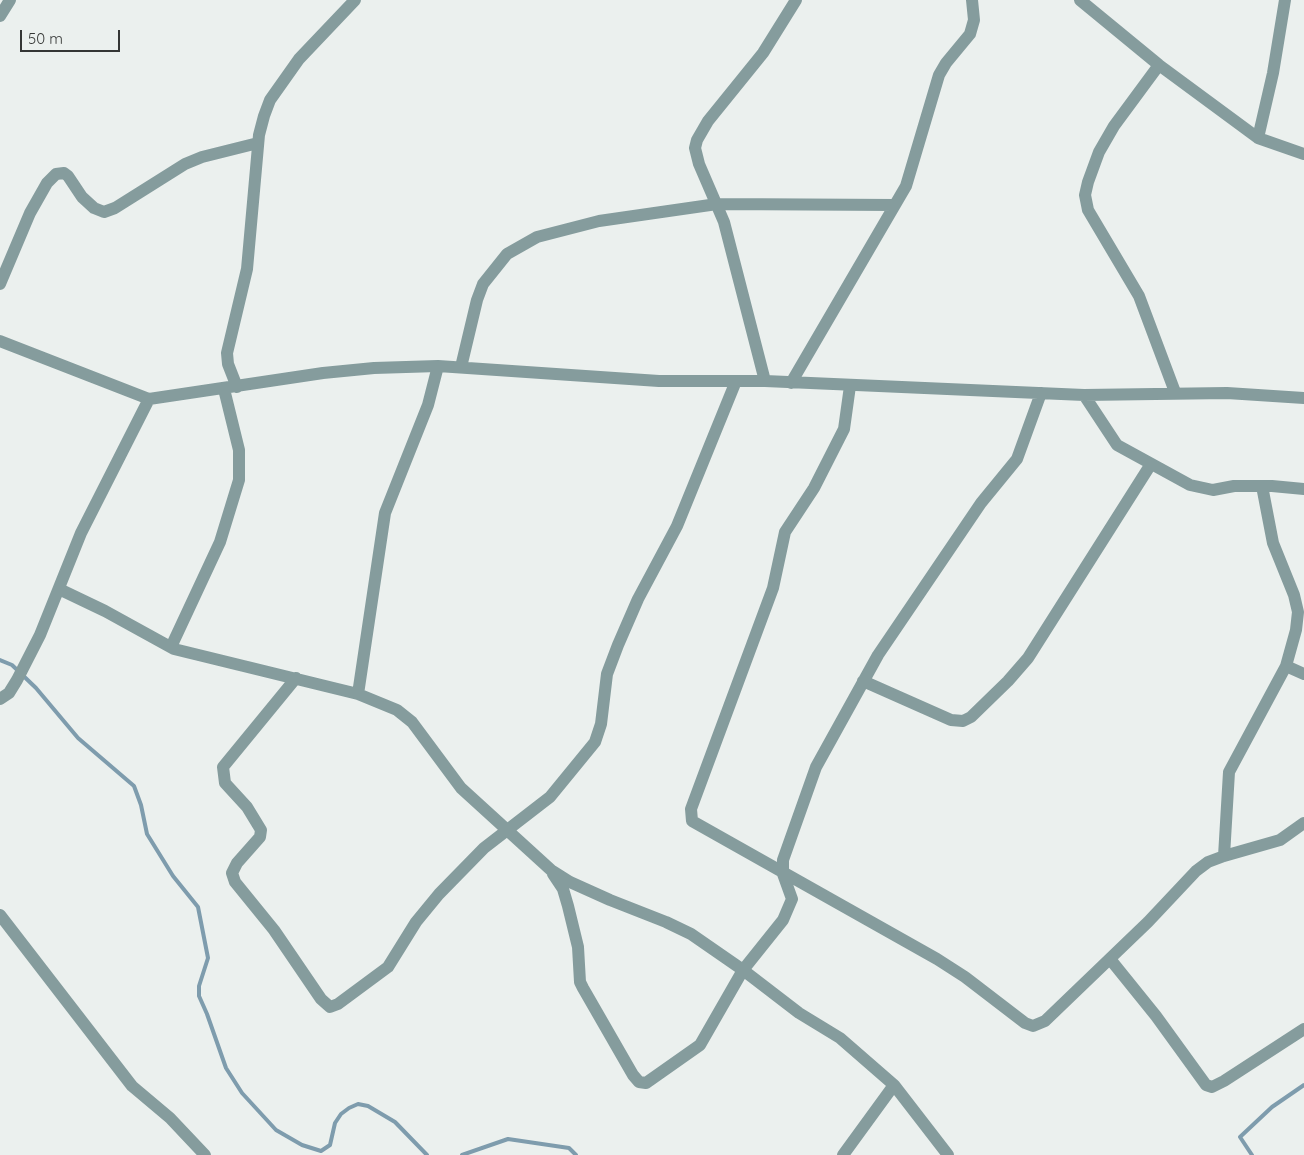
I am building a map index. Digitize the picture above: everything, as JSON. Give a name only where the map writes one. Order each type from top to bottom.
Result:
[{"type":"street","points":[[0,16],[10,0]]},
{"type":"street","points":[[171,648],[220,542],[240,480],[239,450],[227,359],[247,269],[258,143],[264,116],[282,82],[299,59],[354,0]]},
{"type":"street","points":[[765,381],[724,222],[696,156],[697,140],[708,121],[768,46],[796,0]]},
{"type":"street","points":[[791,383],[895,206],[911,172],[939,75],[946,63],[970,34],[974,20],[972,0]]},
{"type":"street","points":[[1080,0],[1159,65],[1258,138],[1304,154]]},
{"type":"street","points":[[1258,138],[1273,73],[1285,0]]},
{"type":"street","points":[[1159,65],[1099,152],[1085,195],[1093,218],[1139,296],[1175,392]]},
{"type":"street","points":[[0,284],[30,213],[47,183],[56,174],[64,173],[68,176],[82,197],[94,208],[104,212],[115,208],[185,164],[202,156],[258,143]]},
{"type":"street","points":[[461,367],[477,300],[483,284],[507,254],[537,237],[583,224],[716,204],[895,206]]},
{"type":"street","points":[[0,340],[149,399],[323,373],[374,368],[438,366],[659,381],[765,381],[1084,395],[1175,392],[1227,393],[1304,398]]},
{"type":"street","points":[[358,694],[385,513],[428,404],[438,366]]},
{"type":"street","points":[[296,678],[223,767],[225,783],[247,807],[261,830],[260,837],[237,863],[232,873],[235,882],[274,930],[327,1006],[330,1007],[338,1004],[388,967],[426,910],[467,864],[505,830],[550,797],[596,742],[601,724],[607,674],[618,645],[638,598],[677,526],[736,381]]},
{"type":"street","points":[[850,386],[844,429],[814,488],[785,532],[773,588],[690,814],[696,824],[937,959],[972,982],[1025,1023],[1033,1026],[1045,1021],[1196,871],[1224,856],[1280,840],[1304,823]]},
{"type":"street","points":[[551,870],[567,900],[578,947],[580,982],[633,1075],[642,1084],[646,1083],[700,1045],[743,970],[783,920],[789,909],[792,894],[783,874],[783,860],[816,767],[878,655],[980,503],[1017,459],[1041,393]]},
{"type":"street","points":[[1084,395],[1116,445],[1200,488],[1213,490],[1234,486],[1262,486],[1304,489]]},
{"type":"street","points":[[0,699],[8,693],[30,656],[81,533],[149,399]]},
{"type":"street","points":[[864,681],[951,720],[963,721],[971,717],[1008,681],[1028,658],[1151,464]]},
{"type":"street","points":[[1224,856],[1230,772],[1286,666],[1296,630],[1298,612],[1294,595],[1273,543],[1262,486]]},
{"type":"street","points":[[59,589],[105,611],[171,648],[358,694],[406,716],[461,788],[551,870],[570,882],[602,897],[691,934],[743,970],[799,1013],[854,1049],[894,1085],[948,1155]]},
{"type":"street","points":[[1286,666],[1304,674]]},
{"type":"street","points":[[0,915],[132,1086],[183,1130],[205,1155]]},
{"type":"street","points":[[1110,958],[1156,1016],[1206,1085],[1212,1087],[1224,1081],[1304,1029]]},
{"type":"street","points":[[843,1155],[894,1085]]},
{"type":"waterway","points":[[0,660],[12,665],[36,688],[78,738],[134,786],[141,805],[147,834],[173,876],[198,907],[208,958],[199,986],[199,996],[226,1068],[242,1093],[276,1130],[302,1145],[321,1151],[330,1145],[335,1123],[341,1114],[358,1104],[368,1106],[395,1122],[427,1155]]},
{"type":"waterway","points":[[1252,1155],[1240,1137],[1272,1107],[1304,1085]]},
{"type":"waterway","points":[[462,1155],[508,1139],[569,1148],[576,1155]]}]
